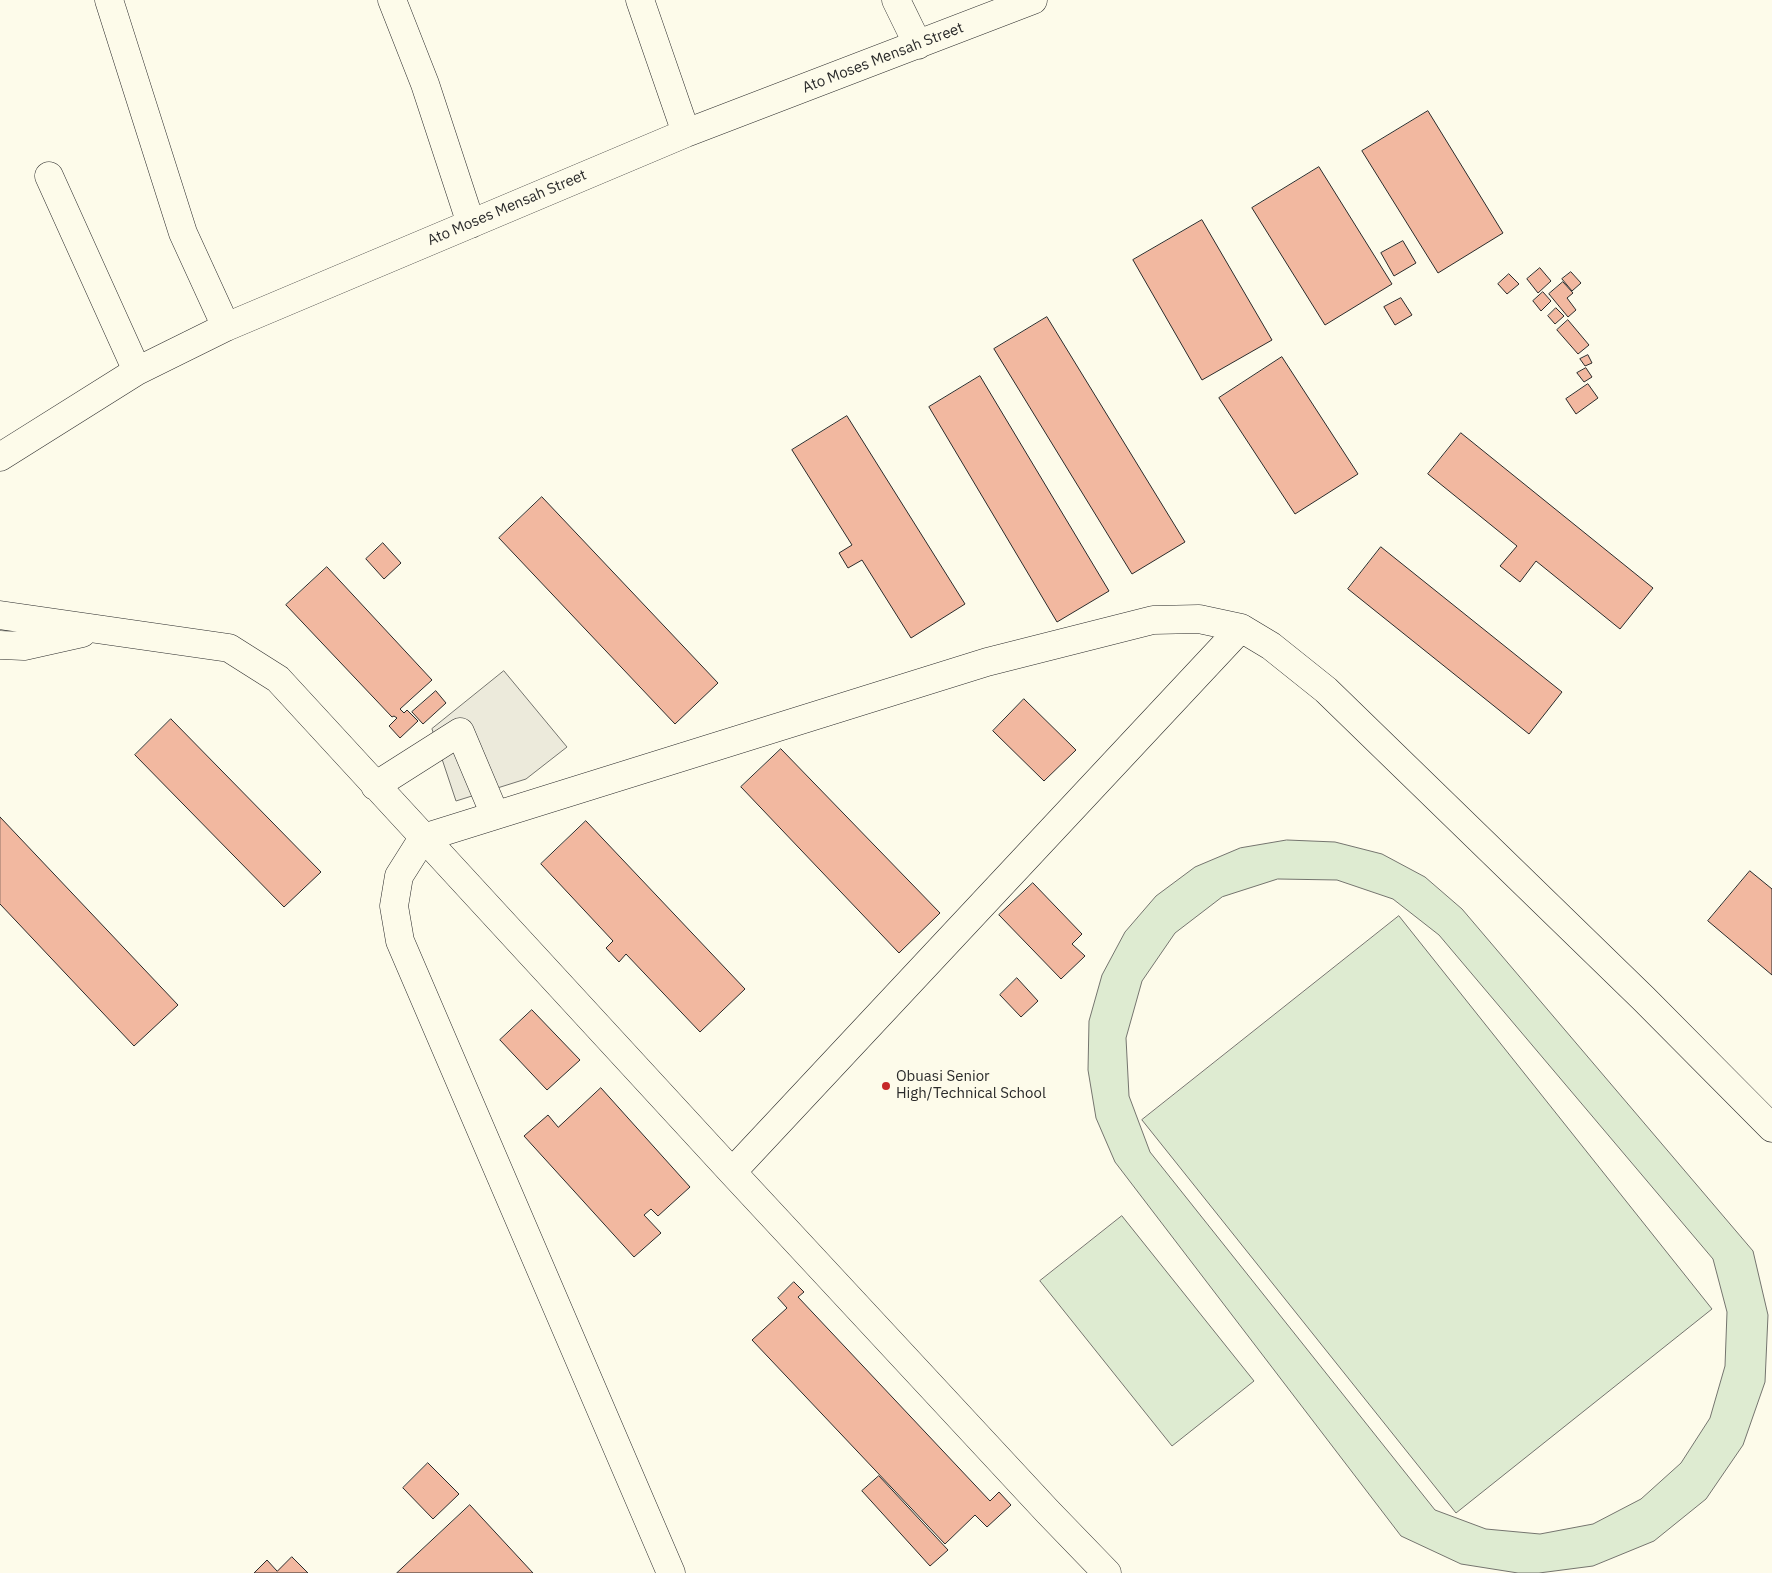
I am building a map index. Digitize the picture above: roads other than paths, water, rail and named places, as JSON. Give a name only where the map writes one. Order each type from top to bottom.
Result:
[{"type":"street","points":[[109,0],[183,232],[226,327]]},
{"type":"street","points":[[392,0],[425,84],[471,224]]},
{"type":"street","points":[[640,0],[686,133]]},
{"type":"street","points":[[896,0],[918,45]]},
{"type":"street","name":"Ato Moses Mensah Street","points":[[0,457],[138,371],[226,327],[686,133],[1033,0]]},
{"type":"street","points":[[49,176],[138,371]]},
{"type":"street","points":[[0,615],[229,648],[278,679],[732,1172],[1107,1573]]},
{"type":"street","points":[[671,1573],[400,941],[394,906],[399,876],[423,838],[987,662],[1153,620],[1199,619],[1241,628],[1271,646],[1326,690],[1644,999],[1772,1128]]},
{"type":"street","points":[[732,1172],[1241,628]]},
{"type":"street","points":[[0,645],[24,646],[97,629]]},
{"type":"street","points":[[375,786],[460,732],[495,815]]},
{"type":"place","name":"Obuasi Senior High/Technical School","points":[[886,1086]]}]
